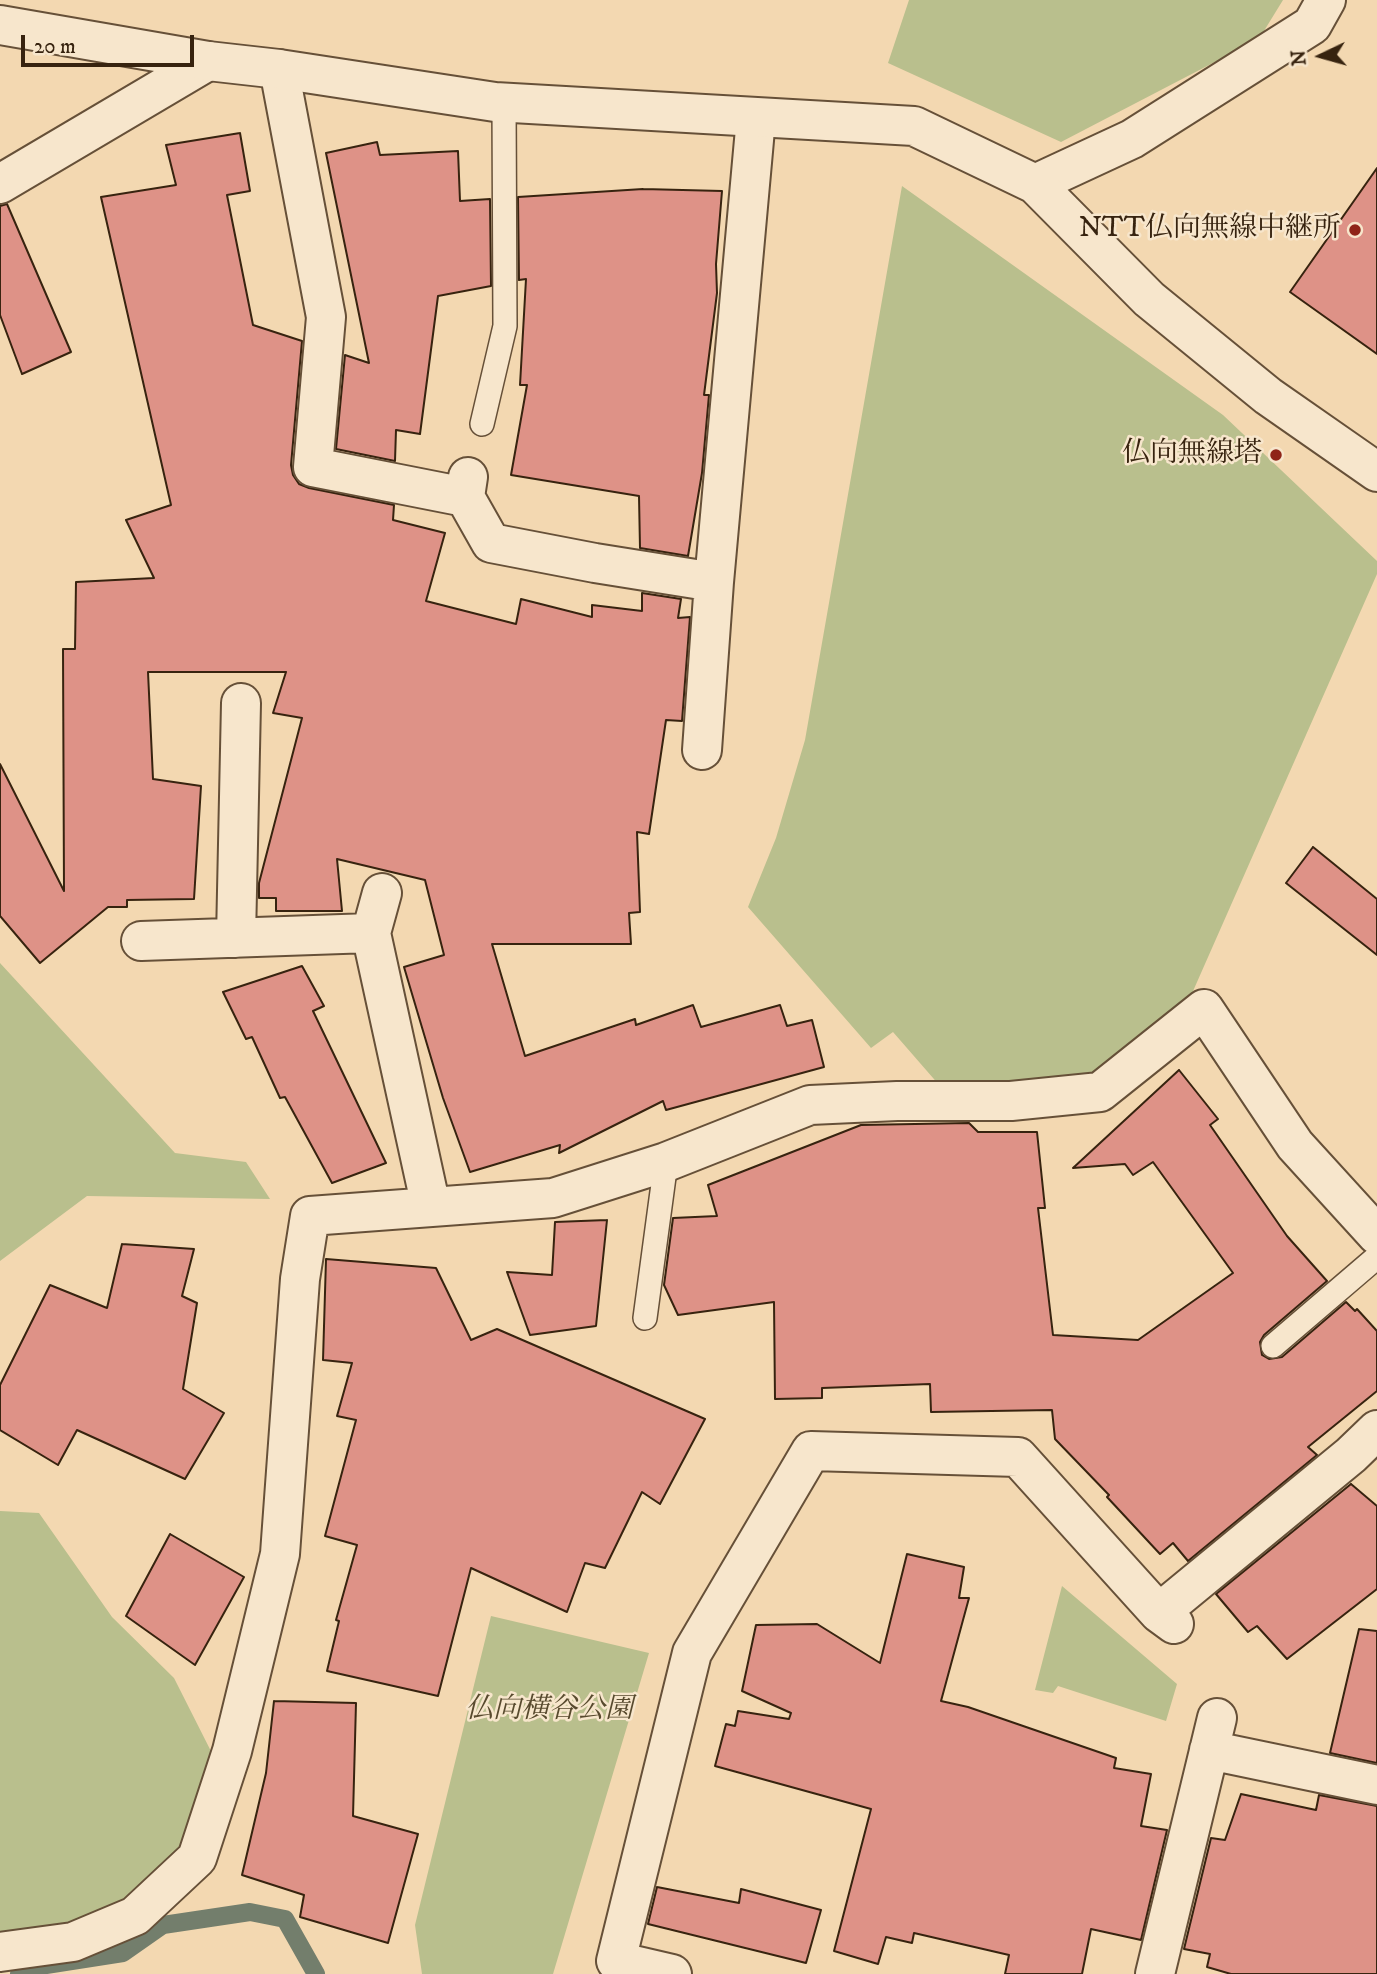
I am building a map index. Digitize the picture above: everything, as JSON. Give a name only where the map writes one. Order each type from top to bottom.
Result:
[{"type":"street","points":[[1035,184],[1132,139],[1312,25],[1326,0]]},
{"type":"street","points":[[0,24],[208,61],[503,102],[914,126],[1035,184],[1149,299],[1268,396],[1377,472]]},
{"type":"street","points":[[0,184],[208,61]]},
{"type":"street","points":[[279,69],[326,317],[313,467],[467,487],[491,543],[714,582]]},
{"type":"street","points":[[702,750],[714,582],[756,118]]},
{"type":"street","points":[[236,938],[241,703]]},
{"type":"street","points":[[382,893],[371,933],[431,1207]]},
{"type":"street","points":[[141,941],[371,933]]},
{"type":"street","points":[[0,1952],[73,1942],[135,1916],[197,1858],[232,1751],[280,1554],[300,1279],[310,1216],[553,1198],[666,1162],[810,1105],[897,1101],[1011,1101],[1100,1092],[1205,1009],[1295,1145],[1377,1235]]},
{"type":"street","points":[[672,1974],[616,1961],[692,1653],[811,1451],[1018,1457],[1167,1619],[1377,1430]]},
{"type":"street","points":[[1155,1974],[1213,1734],[1377,1784]]},
{"type":"lane","points":[[482,424],[505,326],[503,102]]},
{"type":"lane","points":[[645,1318],[666,1162]]},
{"type":"lane","points":[[1273,1346],[1377,1257]]},
{"type":"green space","points":[[909,0],[1283,0],[1259,39],[1061,142],[888,63]]},
{"type":"green space","points":[[902,186],[1223,415],[1377,561],[1377,574],[1186,1007],[1093,1081],[940,1086],[893,1032],[871,1048],[748,907],[776,838],[805,740]]},
{"type":"green space","points":[[0,963],[175,1153],[246,1162],[270,1199],[87,1196],[0,1261]]},
{"type":"green space","points":[[0,1511],[39,1513],[112,1617],[174,1678],[224,1777],[178,1870],[107,1923],[0,1961]]},
{"type":"green space","points":[[1062,1586],[1177,1684],[1166,1721],[1058,1686],[1053,1693],[1035,1690]]},
{"type":"green space","name":"仏向横谷公園","points":[[491,1616],[649,1653],[553,1974],[422,1974],[415,1925]]},
{"type":"building","points":[[240,133],[250,191],[227,195],[253,325],[302,341],[291,465],[299,484],[394,505],[393,520],[445,533],[426,601],[516,624],[521,599],[592,617],[592,605],[642,611],[642,593],[681,599],[678,618],[690,617],[682,721],[666,720],[649,834],[637,832],[640,912],[629,913],[631,944],[492,944],[525,1056],[635,1019],[636,1025],[693,1005],[701,1027],[780,1005],[787,1026],[812,1020],[824,1067],[666,1110],[663,1101],[559,1153],[560,1145],[470,1172],[443,1098],[404,967],[444,955],[425,880],[337,859],[342,911],[276,911],[276,898],[259,898],[259,883],[302,718],[273,713],[286,672],[148,672],[153,779],[201,786],[194,899],[127,900],[127,907],[108,907],[40,963],[0,916],[0,764],[64,891],[63,649],[75,649],[76,582],[154,578],[126,520],[171,505],[101,197],[176,185],[166,145]]},
{"type":"building","points":[[377,142],[380,155],[458,151],[460,201],[490,199],[491,286],[438,296],[420,434],[396,430],[395,461],[336,449],[345,355],[369,363],[326,153]]},
{"type":"building","name":"NTT仏向無線中継所","points":[[1377,168],[1377,354],[1290,292]]},
{"type":"building","points":[[643,189],[722,191],[716,264],[717,293],[704,395],[709,395],[702,473],[688,556],[640,548],[639,496],[511,475],[527,385],[520,385],[526,279],[519,280],[518,197]]},
{"type":"building","points":[[7,204],[71,352],[22,374],[0,315],[0,206]]},
{"type":"building","points":[[1313,847],[1377,899],[1377,955],[1286,883]]},
{"type":"building","points":[[302,966],[324,1006],[313,1011],[386,1163],[332,1183],[285,1097],[280,1098],[252,1037],[246,1039],[223,992]]},
{"type":"building","points":[[1179,1070],[1218,1119],[1210,1125],[1287,1236],[1327,1281],[1264,1335],[1260,1342],[1262,1355],[1269,1359],[1282,1357],[1346,1302],[1355,1311],[1357,1309],[1377,1331],[1377,1391],[1308,1447],[1317,1455],[1188,1561],[1173,1543],[1160,1554],[1107,1497],[1109,1495],[1055,1439],[1052,1410],[931,1412],[930,1384],[822,1388],[822,1398],[775,1399],[774,1302],[678,1315],[664,1285],[673,1218],[717,1216],[708,1185],[861,1125],[969,1123],[978,1132],[1037,1132],[1045,1208],[1038,1208],[1053,1335],[1138,1340],[1233,1273],[1153,1162],[1133,1175],[1125,1164],[1073,1168]]},
{"type":"building","points":[[607,1220],[596,1326],[530,1335],[507,1272],[552,1275],[555,1222]]},
{"type":"building","points":[[122,1244],[194,1249],[182,1296],[197,1303],[183,1389],[224,1413],[185,1479],[77,1430],[58,1465],[0,1430],[0,1385],[50,1285],[107,1308]]},
{"type":"building","points":[[326,1259],[436,1268],[471,1340],[497,1329],[705,1419],[660,1504],[642,1492],[605,1568],[585,1563],[567,1612],[471,1568],[438,1696],[327,1671],[339,1621],[336,1620],[357,1545],[325,1536],[356,1420],[337,1416],[352,1363],[323,1360]]},
{"type":"building","points":[[1351,1484],[1377,1506],[1377,1589],[1287,1659],[1257,1626],[1248,1632],[1216,1594]]},
{"type":"building","points":[[170,1534],[244,1577],[195,1665],[126,1616]]},
{"type":"building","points":[[907,1554],[964,1567],[959,1598],[969,1598],[941,1701],[968,1707],[1116,1758],[1114,1768],[1151,1774],[1141,1826],[1167,1830],[1141,1940],[1091,1929],[1082,1974],[1005,1974],[1009,1955],[914,1933],[912,1943],[886,1937],[878,1964],[834,1951],[871,1809],[715,1766],[726,1724],[735,1726],[738,1711],[789,1719],[791,1713],[742,1691],[756,1625],[817,1624],[880,1663]]},
{"type":"building","points":[[1359,1629],[1377,1631],[1377,1763],[1330,1753]]},
{"type":"building","points":[[274,1701],[356,1703],[353,1816],[418,1834],[388,1943],[300,1917],[304,1895],[242,1875],[266,1773]]},
{"type":"building","points":[[1241,1794],[1316,1810],[1319,1795],[1377,1806],[1377,1974],[1231,1974],[1207,1967],[1210,1954],[1184,1949],[1211,1838],[1225,1840]]},
{"type":"building","points":[[657,1887],[739,1903],[741,1889],[821,1910],[806,1963],[648,1924]]},
{"type":"waterway","points":[[19,1974],[34,1967],[123,1953],[163,1925],[250,1912],[285,1919],[316,1974]]},
{"type":"place","name":"NTT仏向無線中継所","points":[[1355,230]]},
{"type":"place","name":"仏向無線塔","points":[[1276,455]]}]
